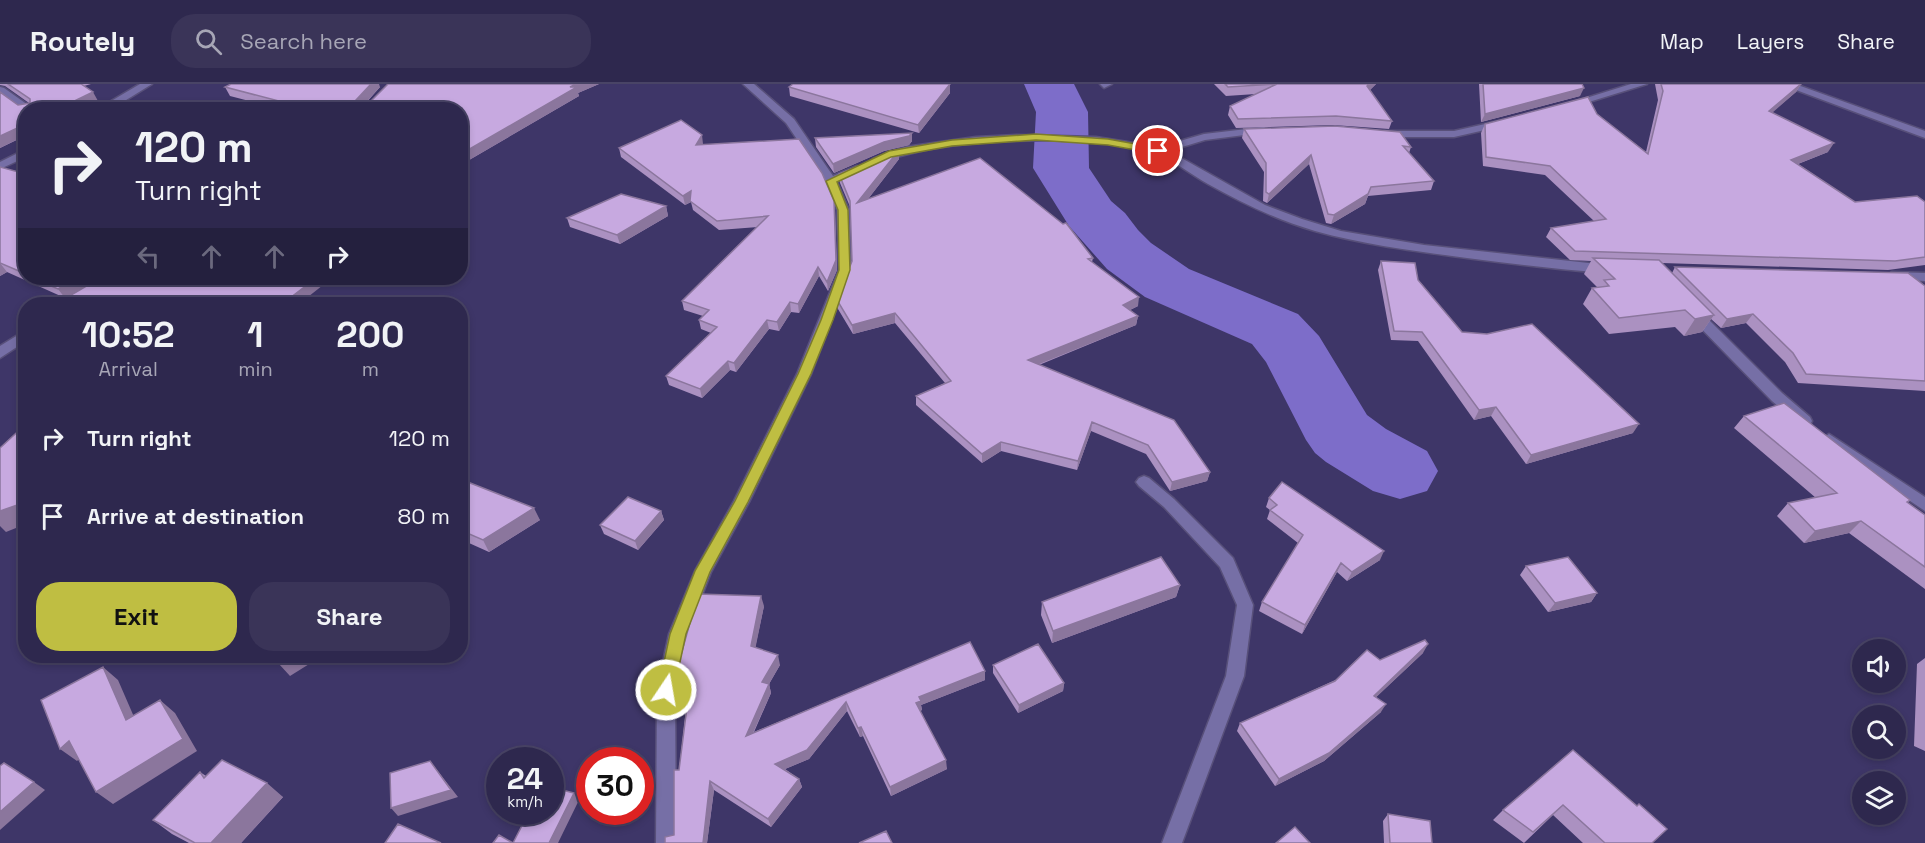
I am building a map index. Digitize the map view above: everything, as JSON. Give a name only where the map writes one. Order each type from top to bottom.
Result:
[{"type":"street","points":[[115,102],[147,84]]},
{"type":"street","points":[[666,843],[666,690],[678,634],[703,571],[741,502],[804,374],[845,270],[843,210],[831,181],[790,121],[748,84]]},
{"type":"street","points":[[1563,106],[1642,84]]},
{"type":"street","points":[[1785,84],[1925,135]]},
{"type":"street","points":[[0,90],[18,102]]},
{"type":"street","points":[[1369,133],[1405,136],[1454,134],[1512,121]]},
{"type":"street","points":[[1158,151],[1204,137],[1255,130],[1278,130]]},
{"type":"street","points":[[831,181],[889,154],[934,145],[1036,137],[1108,142],[1158,151],[1247,201],[1299,222],[1376,243],[1623,270]]},
{"type":"street","points":[[0,166],[18,156]]},
{"type":"street","points":[[1880,276],[1925,277]]},
{"type":"street","points":[[78,297],[99,285]]},
{"type":"street","points":[[1686,305],[1777,397],[1818,432],[1925,505]]},
{"type":"street","points":[[0,337],[13,344]]},
{"type":"street","points":[[0,353],[18,340]]},
{"type":"street","points":[[1144,482],[1169,503],[1227,563],[1245,605],[1235,676],[1172,843]]},
{"type":"building","points":[[8,84],[81,84],[93,92],[72,102],[30,102],[30,99]]},
{"type":"building","points":[[231,84],[371,84],[356,102],[282,102],[225,87]]},
{"type":"building","points":[[388,84],[576,84],[570,87],[577,87],[468,150],[468,102],[370,102]]},
{"type":"building","points":[[793,84],[950,84],[918,125],[789,87]]},
{"type":"building","points":[[1225,84],[1277,84],[1228,87]]},
{"type":"building","points":[[1277,84],[1369,84],[1367,86],[1392,121],[1336,116],[1238,119],[1230,106]]},
{"type":"building","points":[[1483,84],[1582,84],[1584,88],[1485,114]]},
{"type":"building","points":[[1661,84],[1801,84],[1769,111],[1834,143],[1791,160],[1855,202],[1917,196],[1925,202],[1925,257],[1895,261],[1575,251],[1551,228],[1606,219],[1550,166],[1486,157],[1485,124],[1588,97],[1597,114],[1648,154],[1663,91]]},
{"type":"building","points":[[0,92],[18,105],[18,128],[0,136]]},
{"type":"building","points":[[681,120],[702,135],[696,145],[799,139],[822,173],[834,201],[836,260],[827,282],[818,267],[798,304],[790,302],[777,322],[767,320],[734,363],[728,361],[700,389],[666,376],[717,327],[699,320],[709,310],[682,301],[768,216],[717,221],[690,201],[691,191],[683,196],[619,148]]},
{"type":"building","points":[[1335,126],[1400,132],[1411,147],[1403,146],[1434,181],[1371,187],[1368,194],[1334,215],[1328,214],[1311,155],[1269,194],[1266,192],[1266,163],[1244,129]]},
{"type":"building","points":[[912,133],[909,136],[884,142],[833,164],[815,138]]},
{"type":"building","points":[[899,150],[857,203],[980,158],[1063,224],[1066,223],[1093,258],[1088,259],[1139,297],[1123,305],[1138,316],[1028,360],[1174,420],[1210,472],[1172,482],[1148,445],[1092,422],[1078,461],[1001,442],[982,454],[916,396],[951,381],[895,313],[852,325],[837,300],[852,261],[850,201],[839,174]]},
{"type":"building","points":[[0,167],[18,172],[18,271],[0,263]]},
{"type":"building","points":[[621,194],[666,206],[617,235],[567,218]]},
{"type":"building","points":[[1593,258],[1659,260],[1714,315],[1695,319],[1685,310],[1619,318],[1592,288],[1609,286],[1604,280],[1615,279]]},
{"type":"building","points":[[1381,261],[1415,263],[1418,280],[1462,332],[1487,334],[1532,324],[1639,424],[1531,455],[1496,407],[1479,410],[1422,332],[1394,331]]},
{"type":"building","points":[[1675,267],[1908,273],[1925,286],[1925,381],[1806,374],[1793,353],[1753,314],[1727,319]]},
{"type":"building","points":[[49,285],[65,285],[58,289]]},
{"type":"building","points":[[88,285],[307,285],[291,297],[75,297],[71,295]]},
{"type":"building","points":[[1784,403],[1910,500],[1907,502],[1925,515],[1925,567],[1861,521],[1815,531],[1788,503],[1837,493],[1744,416]]},
{"type":"building","points":[[18,431],[18,505],[0,511],[0,448]]},
{"type":"building","points":[[468,482],[534,508],[483,540],[468,533]]},
{"type":"building","points":[[1282,482],[1384,551],[1352,572],[1341,563],[1305,625],[1262,602],[1303,535],[1270,510],[1277,505],[1269,498]]},
{"type":"building","points":[[628,497],[661,511],[635,541],[600,525]]},
{"type":"building","points":[[1161,557],[1180,585],[1053,631],[1042,602]]},
{"type":"building","points":[[1568,557],[1597,593],[1555,603],[1526,566]]},
{"type":"building","points":[[698,594],[761,596],[751,646],[778,655],[762,682],[769,684],[746,736],[970,642],[985,671],[919,697],[921,701],[916,703],[946,760],[890,787],[861,727],[858,728],[846,702],[807,750],[775,764],[799,779],[768,819],[710,781],[703,843],[665,843],[665,837],[674,835],[674,770],[679,770],[688,699],[674,701],[674,680]]},
{"type":"building","points":[[1425,640],[1428,644],[1374,696],[1386,704],[1329,753],[1279,779],[1240,723],[1335,681],[1367,650],[1380,660]]},
{"type":"building","points":[[1038,644],[1064,683],[1019,705],[993,665]]},
{"type":"building","points":[[103,667],[126,720],[160,700],[183,739],[96,792],[69,741],[60,749],[41,700]]},
{"type":"building","points":[[1573,750],[1667,829],[1652,843],[1605,843],[1563,805],[1533,832],[1503,810]]},
{"type":"building","points":[[222,760],[267,783],[211,843],[195,843],[153,820],[200,772],[204,778]]},
{"type":"building","points":[[430,761],[451,790],[391,808],[390,773]]},
{"type":"building","points":[[4,763],[34,782],[0,812],[0,766]]},
{"type":"building","points":[[564,790],[574,793],[564,813]]},
{"type":"building","points":[[1388,814],[1430,821],[1432,843],[1390,843]]},
{"type":"building","points":[[398,824],[441,843],[385,843]]},
{"type":"building","points":[[522,825],[558,825],[549,843],[513,843]]},
{"type":"building","points":[[1295,827],[1310,843],[1276,843]]},
{"type":"building","points":[[886,831],[892,843],[859,843]]},
{"type":"building","points":[[499,835],[513,843],[493,843]]},
{"type":"waterway","points":[[1049,84],[1062,112],[1061,168],[1090,213],[1104,226],[1116,243],[1129,256],[1167,283],[1275,329],[1295,352],[1324,408],[1341,434],[1400,471]]},
{"type":"route","points":[[666,690],[678,634],[703,571],[741,502],[804,374],[845,270],[843,210],[831,181],[889,154],[952,143],[1036,137],[1108,142],[1158,151]]}]
